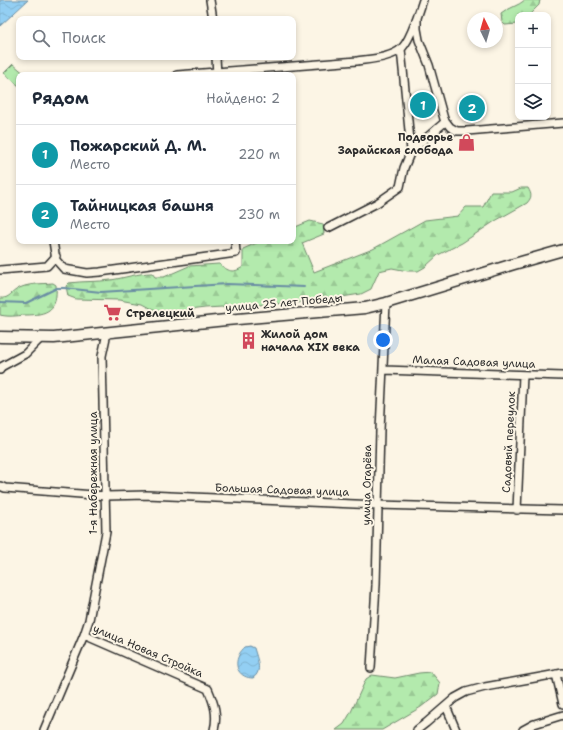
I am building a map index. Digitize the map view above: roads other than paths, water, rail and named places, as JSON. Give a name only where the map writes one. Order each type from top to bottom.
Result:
[{"type":"main road","name":"улица 25 лет Победы","points":[[0,337],[41,338],[106,333],[226,320],[322,313],[365,308],[386,304],[563,250]]},
{"type":"street","points":[[210,0],[213,16]]},
{"type":"street","points":[[411,151],[402,49],[410,35],[423,0]]},
{"type":"street","points":[[417,18],[419,40],[429,65],[445,122],[450,128],[457,131],[467,131],[563,123]]},
{"type":"street","points":[[232,72],[358,61],[387,56],[402,49]]},
{"type":"street","points":[[216,60],[217,72]]},
{"type":"street","points":[[328,228],[378,203],[400,187],[404,168],[411,151],[445,122]]},
{"type":"street","points":[[54,244],[56,258],[64,269],[87,272],[100,272],[236,253],[235,244]]},
{"type":"street","points":[[0,270],[46,266],[56,258]]},
{"type":"street","name":"улица Огарёва","points":[[371,668],[376,585],[380,430],[386,304]]},
{"type":"street","name":"1-я Набережная улица","points":[[44,730],[84,636],[89,620],[106,532],[102,356],[106,333]]},
{"type":"street","points":[[0,368],[25,354],[41,338]]},
{"type":"street","name":"Малая Садовая улица","points":[[384,370],[563,376]]},
{"type":"street","name":"Садовый переулок","points":[[516,510],[523,375]]},
{"type":"street","name":"Большая Садовая улица","points":[[0,486],[6,488],[106,496],[147,495],[516,510],[563,510]]},
{"type":"street","name":"улица Новая Стройка","points":[[84,636],[208,689],[215,706],[216,717],[214,730]]},
{"type":"street","points":[[416,730],[455,698],[466,692],[560,673],[563,704]]},
{"type":"street","points":[[446,706],[456,730]]},
{"type":"street","points":[[523,730],[534,724],[563,715]]},
{"type":"water","points":[[0,0],[28,0],[0,26]]},
{"type":"water","points":[[250,646],[254,648],[259,668],[258,672],[253,678],[244,676],[237,668],[237,659],[239,654],[245,647]]},
{"type":"waterway","points":[[0,302],[26,303],[57,288],[101,292],[227,284],[304,287]]},
{"type":"place","name":"Пожарский Д. М.","points":[[423,105]]},
{"type":"place","name":"Тайницкая башня","points":[[472,108]]},
{"type":"place","name":"Подворье Зарайская слобода","points":[[466,143]]},
{"type":"place","name":"Стрелецкий","points":[[113,313]]},
{"type":"place","name":"Жилой дом начала XIX века","points":[[248,340]]}]
